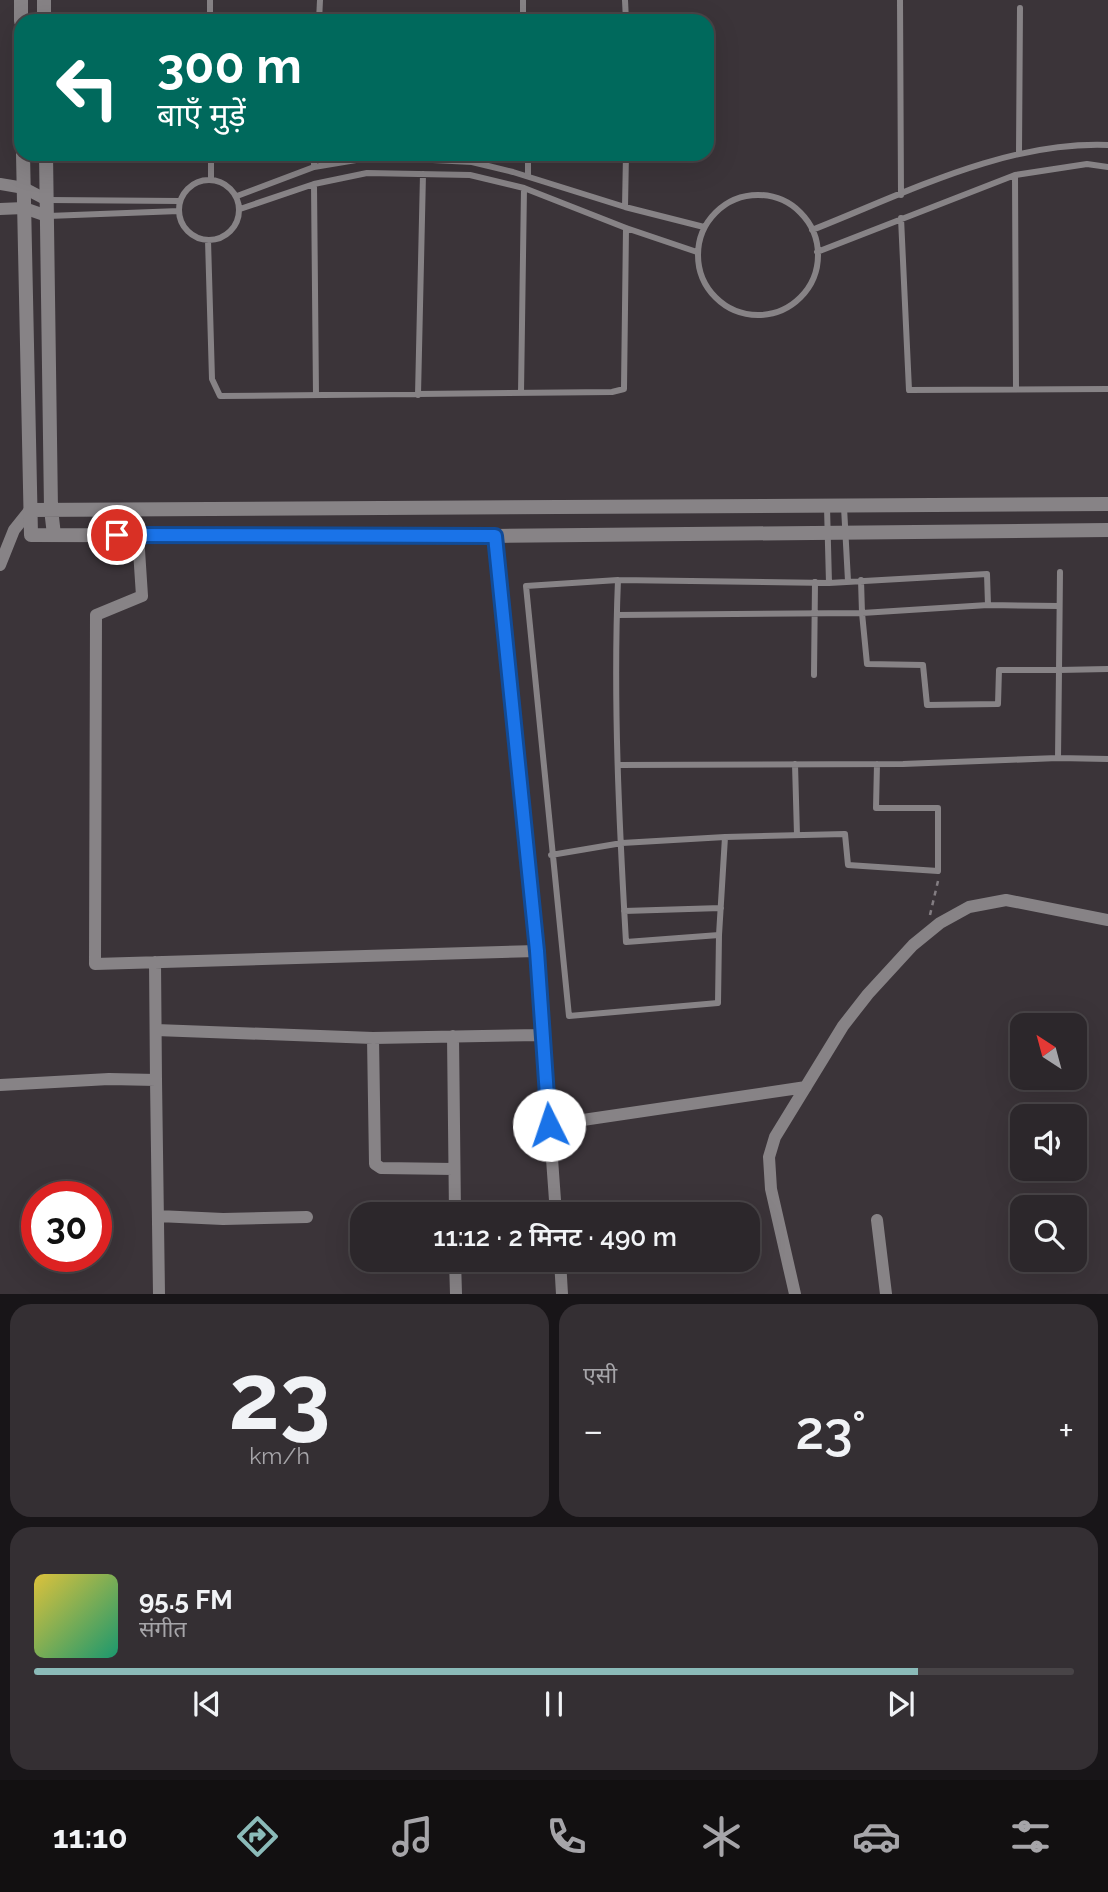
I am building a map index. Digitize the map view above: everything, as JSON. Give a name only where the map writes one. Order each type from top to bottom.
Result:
[{"type":"street","points":[[23,161],[31,535]]},
{"type":"street","points":[[46,161],[51,509],[54,535]]},
{"type":"street","points":[[0,184],[24,188],[47,200]]},
{"type":"street","points":[[0,209],[24,208],[47,216]]},
{"type":"street","points":[[0,565],[14,530],[30,510],[1108,504]]},
{"type":"street","points":[[6,552],[31,535],[495,536],[1108,530]]},
{"type":"street","points":[[138,535],[142,596],[96,615],[94,964],[537,951]]},
{"type":"street","points":[[495,536],[537,951],[555,1202]]},
{"type":"street","points":[[796,1293],[771,1189],[769,1157],[775,1138],[843,1026],[868,994],[913,944],[940,923],[969,907],[1006,900],[1108,920]]},
{"type":"street","points":[[155,962],[159,1293]]},
{"type":"street","points":[[156,1030],[373,1038],[542,1035]]},
{"type":"street","points":[[453,1036],[454,1202]]},
{"type":"street","points":[[373,1038],[375,1164],[381,1168],[454,1170]]},
{"type":"street","points":[[0,1085],[109,1079],[156,1080]]},
{"type":"street","points":[[549,1125],[806,1087]]},
{"type":"street","points":[[158,1216],[223,1219],[307,1217]]},
{"type":"street","points":[[877,1220],[886,1293]]},
{"type":"street","points":[[456,1272],[456,1293]]},
{"type":"street","points":[[561,1272],[562,1293]]},
{"type":"lane","points":[[900,0],[901,194]]},
{"type":"lane","points":[[1019,152],[1020,8]]},
{"type":"lane","points":[[812,230],[901,194],[1019,152],[1086,144],[1108,145]]},
{"type":"lane","points":[[211,161],[211,179]]},
{"type":"lane","points":[[314,161],[314,167]]},
{"type":"lane","points":[[237,196],[314,167],[350,161]]},
{"type":"lane","points":[[462,161],[528,176],[625,207],[704,228]]},
{"type":"lane","points":[[528,161],[528,176]]},
{"type":"lane","points":[[625,207],[626,161]]},
{"type":"lane","points":[[817,252],[1015,175],[1087,164],[1108,167]]},
{"type":"lane","points":[[240,209],[314,184],[367,173],[470,175],[524,188],[626,228],[697,252]]},
{"type":"lane","points":[[418,395],[423,174]]},
{"type":"lane","points":[[1015,175],[1016,388]]},
{"type":"lane","points":[[211,179],[229,186],[237,196],[240,209],[237,222],[231,231],[223,237],[208,240],[194,236],[186,229],[179,211],[180,201],[192,185],[211,179]]},
{"type":"lane","points":[[314,184],[316,395]]},
{"type":"lane","points":[[521,393],[524,188]]},
{"type":"lane","points":[[747,195],[766,195],[783,200],[799,211],[812,230],[817,252],[814,275],[806,290],[794,302],[779,311],[763,315],[746,314],[730,308],[716,298],[705,285],[699,269],[697,252],[704,228],[715,212],[730,201],[747,195]]},
{"type":"lane","points":[[47,200],[180,201]]},
{"type":"lane","points":[[47,216],[179,211]]},
{"type":"lane","points":[[901,218],[909,390],[1108,389]]},
{"type":"lane","points":[[208,240],[212,379],[220,396],[612,392],[624,389],[626,228]]},
{"type":"lane","points":[[844,506],[848,581]]},
{"type":"lane","points":[[827,507],[830,583]]},
{"type":"lane","points":[[1058,758],[1060,572]]},
{"type":"lane","points":[[725,836],[718,1003],[569,1016],[526,586],[618,580],[830,583],[987,574],[988,605]]},
{"type":"lane","points":[[618,580],[618,765],[626,942],[719,935]]},
{"type":"lane","points":[[861,580],[867,664],[923,664],[926,705],[998,704],[999,670],[1108,669]]},
{"type":"lane","points":[[814,676],[815,582]]},
{"type":"lane","points":[[617,615],[814,615],[988,605],[1059,606]]},
{"type":"lane","points":[[618,765],[877,764],[1108,759]]},
{"type":"lane","points":[[795,764],[797,835]]},
{"type":"lane","points":[[551,855],[622,843],[725,836],[845,834],[848,865],[938,870],[938,808],[876,808],[877,764]]},
{"type":"lane","points":[[624,911],[721,908]]},
{"type":"path","points":[[925,935],[937,886],[938,870]]},
{"type":"route","points":[[117,535],[495,536],[537,951],[549,1125]]}]
